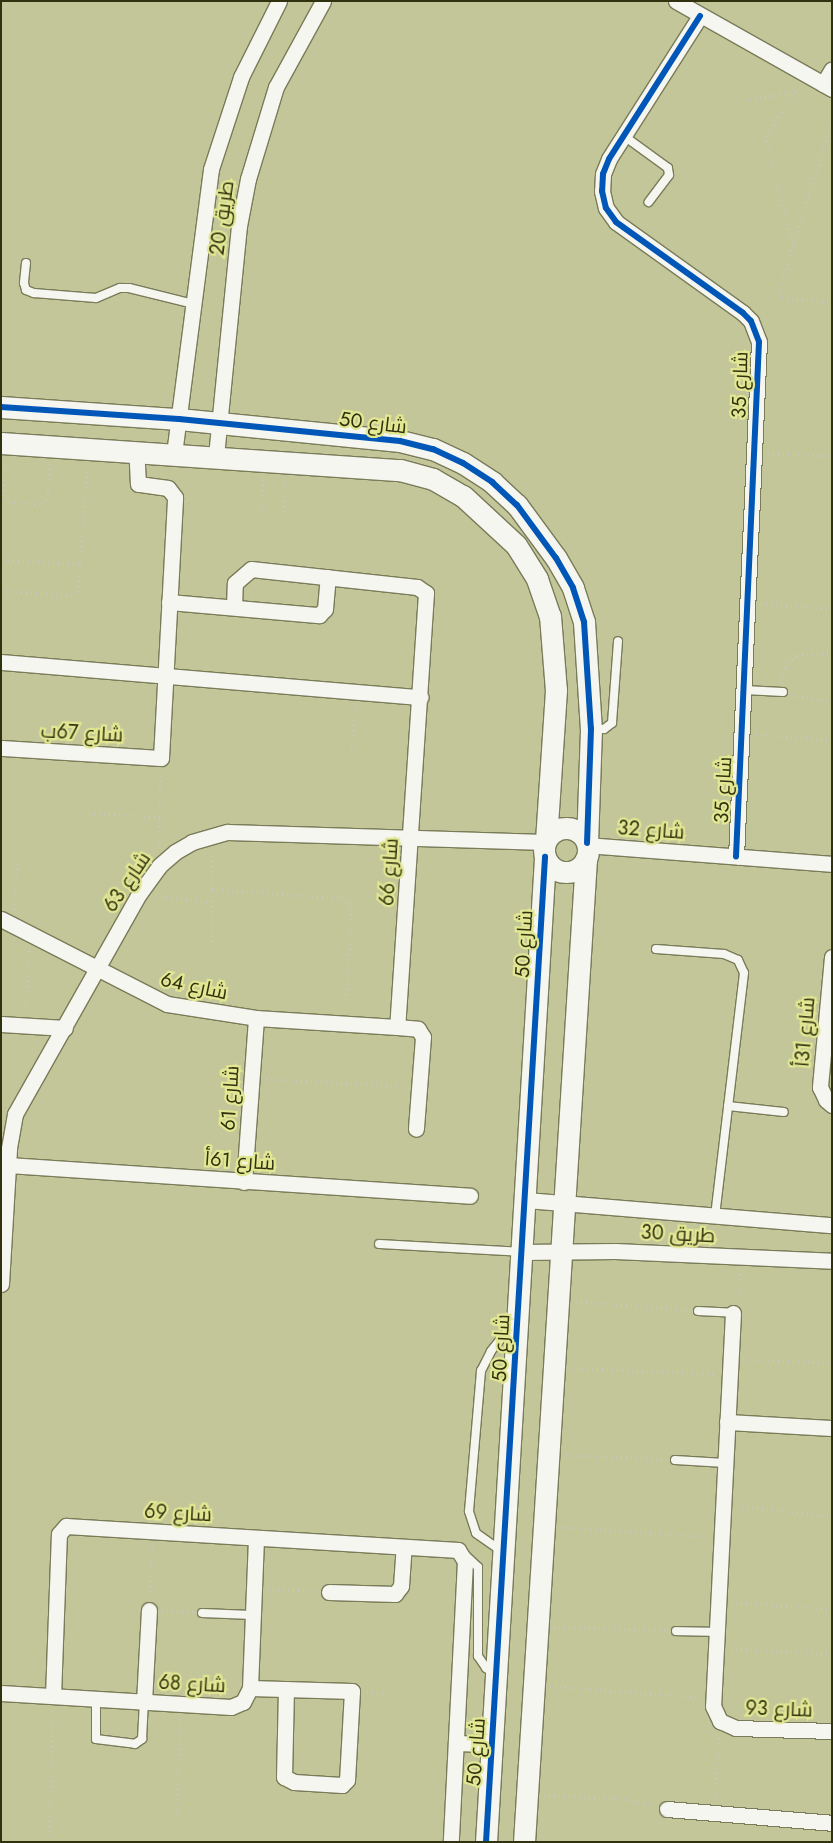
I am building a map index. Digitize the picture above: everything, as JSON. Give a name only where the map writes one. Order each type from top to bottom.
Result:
[{"type":"street","name":"طريق 20","points":[[174,454],[211,169],[224,122],[241,77],[279,1]]},
{"type":"street","name":"طريق 20","points":[[216,456],[240,226],[248,179],[276,87],[298,43],[323,1]]},
{"type":"street","points":[[676,1],[827,87],[832,69]]},
{"type":"street","name":"شارع 35","points":[[700,16],[624,136],[603,174],[602,191],[606,208],[616,222],[743,313],[756,331],[759,342],[736,856]]},
{"type":"street","name":"شارع 50","points":[[1,407],[180,419],[400,441],[433,449],[463,463],[492,482],[517,505],[538,532],[572,588],[584,622],[591,729],[587,849],[563,1202],[524,1842]]},
{"type":"street","name":"شارع 50","points":[[4,444],[216,456],[400,470],[433,479],[469,501],[516,545],[537,579],[550,616],[556,655],[556,690],[545,846],[494,1744],[486,1842]]},
{"type":"street","points":[[136,452],[138,484],[170,489],[175,497],[161,758]]},
{"type":"street","points":[[169,602],[234,608],[319,614],[325,609],[328,577],[251,569],[235,583],[234,608]]},
{"type":"street","name":"شارع 66","points":[[328,577],[417,586],[427,597],[412,838],[397,1027]]},
{"type":"street","points":[[1,662],[420,697]]},
{"type":"street","name":"شارع 67ب","points":[[1,748],[161,758]]},
{"type":"street","points":[[567,828],[579,832],[587,849],[577,869],[565,872],[552,867],[545,846],[555,831],[567,828]]},
{"type":"street","name":"شارع 63","points":[[8,1165],[8,1113],[65,1028],[139,894],[159,866],[175,852],[212,835],[228,832],[412,838],[545,846]]},
{"type":"street","name":"شارع 32","points":[[587,849],[736,856],[832,864]]},
{"type":"street","name":"شارع 64","points":[[6,922],[167,1004],[256,1018],[397,1027]]},
{"type":"street","name":"شارع 31أ","points":[[832,957],[828,1030],[820,1087],[826,1100],[832,1105]]},
{"type":"street","name":"شارع 61","points":[[244,1182],[256,1018]]},
{"type":"street","points":[[1,1024],[65,1028]]},
{"type":"street","points":[[397,1027],[415,1028],[422,1034],[416,1129]]},
{"type":"street","points":[[1,1284],[4,1183],[8,1165]]},
{"type":"street","name":"شارع 61أ","points":[[8,1165],[470,1196]]},
{"type":"street","name":"طريق 30","points":[[526,1200],[832,1225]]},
{"type":"street","name":"طريق 30","points":[[522,1252],[560,1254],[615,1251],[832,1261]]},
{"type":"street","points":[[712,1698],[733,1314]]},
{"type":"street","points":[[727,1422],[832,1428]]},
{"type":"street","name":"شارع 69","points":[[53,1696],[60,1531],[69,1526],[461,1552]]},
{"type":"street","name":"شارع 68","points":[[1,1694],[231,1707],[242,1702],[250,1688],[256,1538]]},
{"type":"street","points":[[328,1592],[395,1594],[401,1586],[404,1547]]},
{"type":"street","points":[[451,1842],[465,1561],[461,1552]]},
{"type":"street","points":[[144,1702],[148,1610]]},
{"type":"street","points":[[250,1688],[286,1689],[352,1691],[347,1780],[342,1784],[294,1782],[284,1776],[286,1689]]},
{"type":"street","name":"شارع 93","points":[[712,1698],[715,1714],[720,1721],[736,1728],[832,1731]]},
{"type":"street","points":[[456,1743],[494,1744]]},
{"type":"street","points":[[667,1809],[832,1823]]},
{"type":"lane","points":[[624,136],[668,168],[668,175],[649,202]]},
{"type":"lane","points":[[26,263],[24,283],[26,290],[34,294],[96,298],[120,288],[129,288],[193,304]]},
{"type":"lane","points":[[591,729],[604,729],[612,723],[618,641]]},
{"type":"lane","points":[[744,690],[783,692]]},
{"type":"lane","points":[[656,949],[724,954],[738,960],[744,973],[715,1216]]},
{"type":"lane","points":[[728,1106],[784,1112]]},
{"type":"lane","points":[[379,1244],[522,1252]]},
{"type":"lane","points":[[698,1311],[733,1314]]},
{"type":"lane","points":[[505,1553],[476,1533],[469,1511],[481,1371],[491,1351],[519,1317]]},
{"type":"lane","points":[[675,1460],[725,1463]]},
{"type":"lane","points":[[461,1552],[472,1558],[478,1567],[478,1656],[486,1668],[498,1674]]},
{"type":"lane","points":[[202,1613],[252,1615]]},
{"type":"lane","points":[[676,1631],[716,1632]]},
{"type":"lane","points":[[96,1699],[94,1737],[100,1741],[126,1743],[138,1743],[142,1739],[144,1702]]},
{"type":"path","points":[[793,245],[766,142],[770,129],[805,75]]},
{"type":"path","points":[[750,100],[795,91]]},
{"type":"path","points":[[832,121],[779,295],[832,303]]},
{"type":"path","points":[[4,444],[3,498],[9,502],[40,504],[47,500],[51,446]]},
{"type":"path","points":[[1,591],[75,594],[78,590],[89,449]]},
{"type":"path","points":[[754,452],[832,456]]},
{"type":"path","points":[[261,511],[264,460]]},
{"type":"path","points":[[284,512],[286,461]]},
{"type":"path","points":[[1,564],[8,560],[80,564]]},
{"type":"path","points":[[747,602],[832,609]]},
{"type":"path","points":[[832,654],[805,653],[790,660],[782,675],[783,692],[809,700],[832,702]]},
{"type":"path","points":[[351,756],[356,692]]},
{"type":"path","points":[[742,733],[832,740]]},
{"type":"path","points":[[159,866],[161,758]]},
{"type":"path","points":[[89,813],[160,817]]},
{"type":"path","points":[[212,835],[212,942]]},
{"type":"path","points":[[6,922],[18,856]]},
{"type":"path","points":[[212,889],[340,898],[348,902],[352,910],[346,1023]]},
{"type":"path","points":[[139,894],[212,902]]},
{"type":"path","points":[[25,1025],[30,934]]},
{"type":"path","points":[[252,1078],[419,1087]]},
{"type":"path","points":[[733,1314],[739,1294],[741,1256]]},
{"type":"path","points":[[557,1299],[698,1311]]},
{"type":"path","points":[[730,1359],[832,1363]]},
{"type":"path","points":[[553,1367],[730,1375]]},
{"type":"path","points":[[548,1454],[675,1460]]},
{"type":"path","points":[[723,1504],[832,1516]]},
{"type":"path","points":[[543,1526],[721,1537]]},
{"type":"path","points":[[152,1532],[148,1610],[202,1613]]},
{"type":"path","points":[[254,1588],[328,1592]]},
{"type":"path","points":[[718,1601],[832,1609]]},
{"type":"path","points":[[538,1626],[676,1631]]},
{"type":"path","points":[[715,1648],[832,1654]]},
{"type":"path","points":[[534,1685],[712,1698]]},
{"type":"path","points":[[49,1842],[53,1696]]},
{"type":"path","points":[[177,1816],[180,1704]]},
{"type":"path","points":[[714,1813],[720,1721]]},
{"type":"path","points":[[528,1794],[624,1799],[667,1809]]},
{"type":"cycle path","points":[[700,16],[609,159],[603,174],[602,191],[606,208],[616,222],[743,313],[751,321],[759,342],[736,856]]},
{"type":"cycle path","points":[[1,407],[179,419],[400,441],[433,449],[463,463],[492,482],[517,505],[556,558],[573,588],[584,622],[591,729],[587,843]]},
{"type":"cycle path","points":[[486,1842],[545,857]]}]
